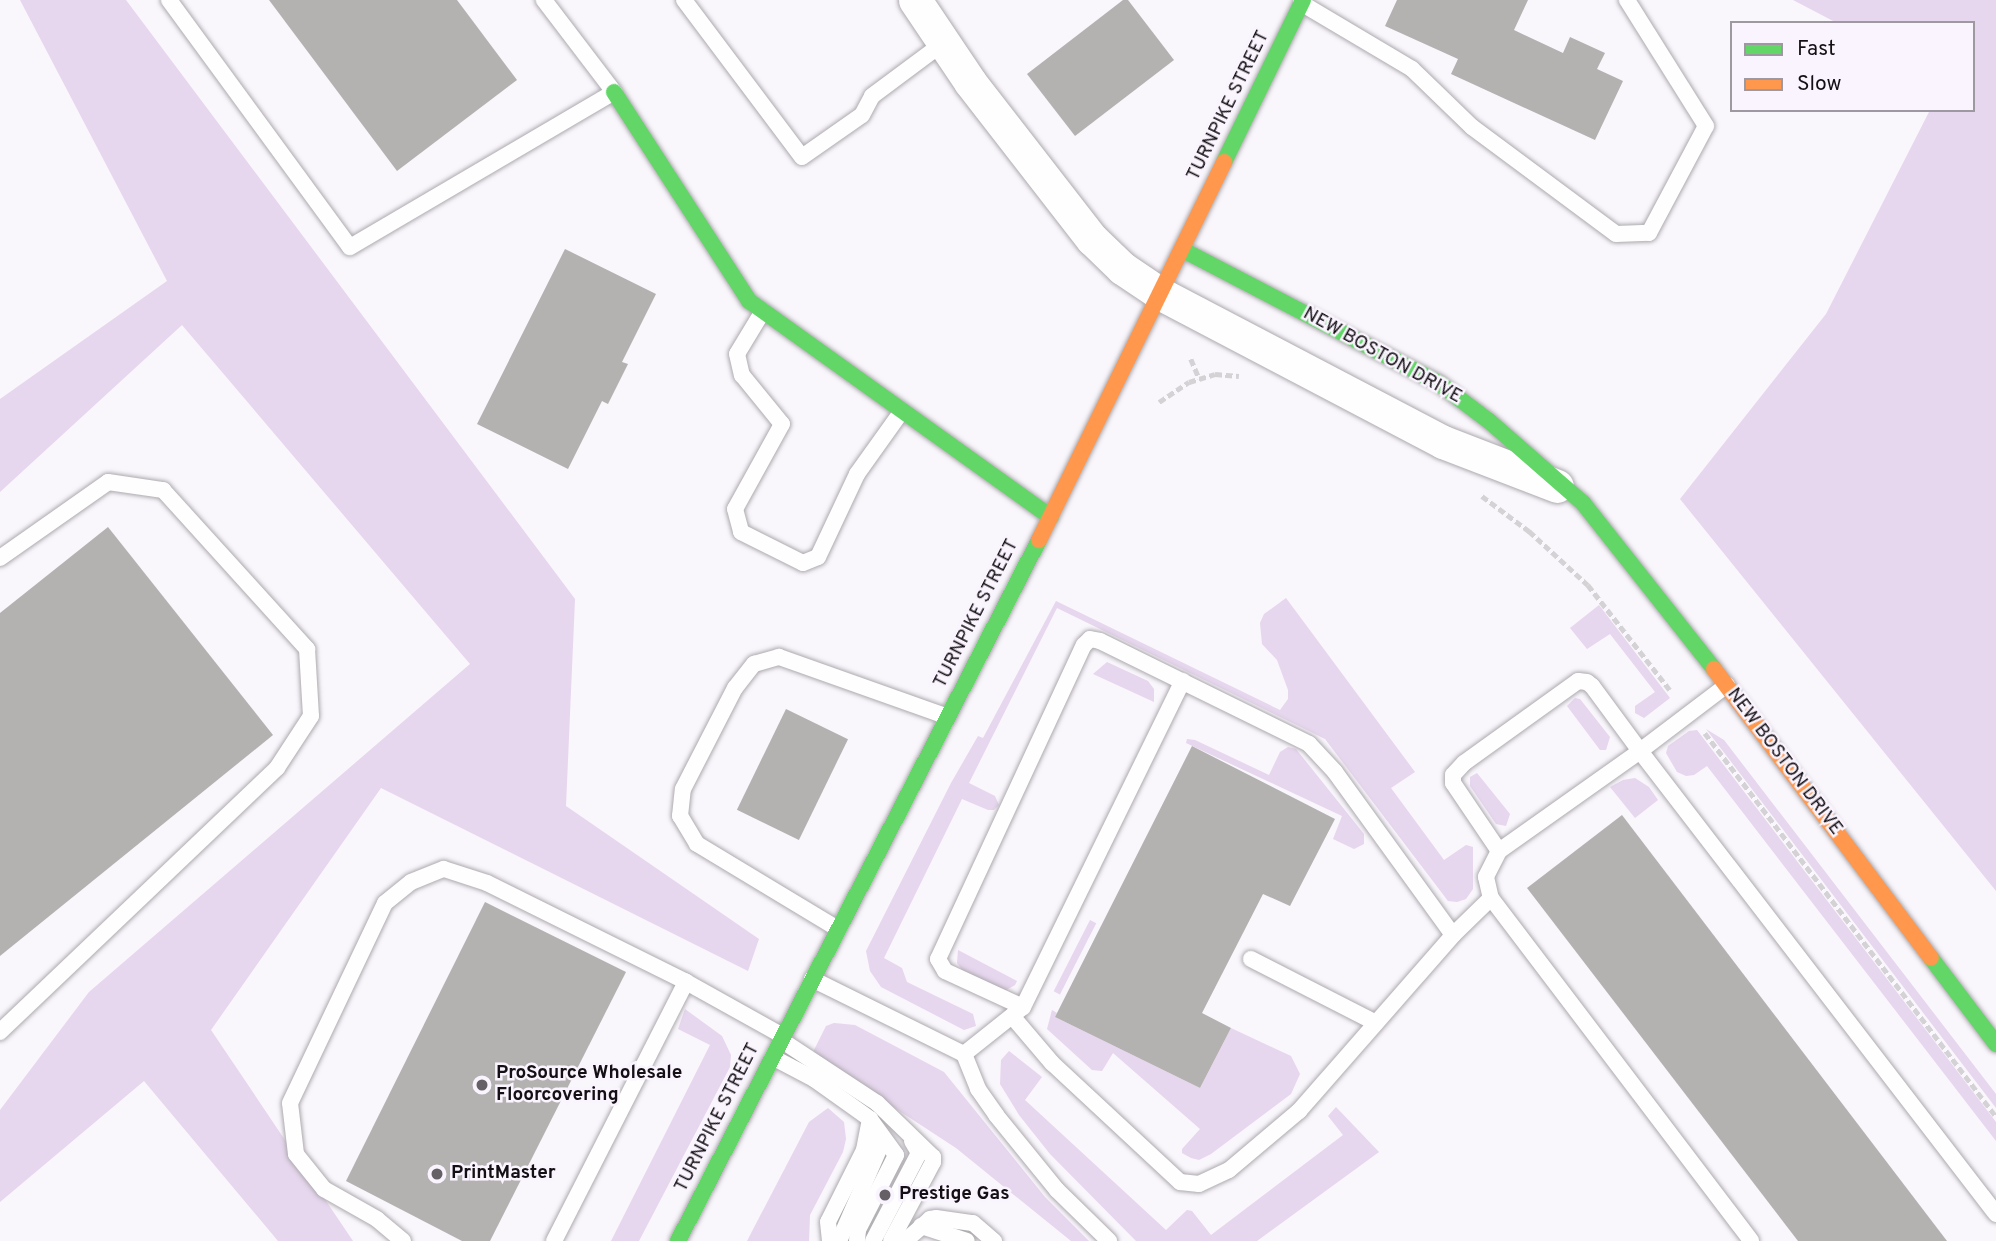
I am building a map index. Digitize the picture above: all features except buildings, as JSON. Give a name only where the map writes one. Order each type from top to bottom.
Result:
[{"type":"street","name":"NEW BOSTON DRIVE","points":[[915,0],[943,43],[1092,239],[1122,268],[1159,293],[1443,442],[1564,488]]},
{"type":"street","name":"TURNPIKE STREET","points":[[678,1241],[1051,517],[1302,2]]},
{"type":"street","points":[[614,92],[750,302],[1051,517]]},
{"type":"street","name":"NEW BOSTON DRIVE","points":[[1183,250],[1440,384],[1508,437],[1583,503],[1607,529],[1727,685],[1996,1044]]},
{"type":"lane","points":[[169,0],[350,247],[614,92],[544,0]]},
{"type":"lane","points":[[684,0],[802,157],[862,115],[872,96],[943,43]]},
{"type":"lane","points":[[1302,2],[1412,69],[1472,127],[1616,234],[1649,233],[1706,127],[1627,0]]},
{"type":"lane","points":[[763,311],[737,354],[742,375],[782,424],[735,509],[741,532],[803,563],[818,557],[857,474],[902,411]]},
{"type":"lane","points":[[0,558],[108,482],[163,490],[307,649],[311,716],[276,768],[0,1032]]},
{"type":"lane","points":[[1453,935],[1322,756],[1296,736],[1100,641],[1090,639],[1084,645],[938,959],[945,971],[1017,1011],[1052,1063],[1180,1182],[1189,1185],[1229,1170],[1299,1111],[1453,935],[1491,898]]},
{"type":"lane","points":[[838,929],[697,844],[680,816],[683,789],[735,688],[754,664],[779,657],[948,717]]},
{"type":"lane","points":[[964,1054],[1017,1011],[1182,681]]},
{"type":"lane","points":[[1499,850],[1457,791],[1453,775],[1464,763],[1569,687],[1578,681],[1587,682],[1996,1214]]},
{"type":"lane","points":[[1727,685],[1640,751],[1499,850],[1486,877],[1491,898],[1751,1241]]},
{"type":"lane","points":[[403,1241],[377,1219],[324,1189],[296,1154],[290,1102],[385,903],[411,883],[444,869],[486,883],[686,982],[782,1038],[934,1159],[891,1241]]},
{"type":"lane","points":[[1251,959],[1376,1023]]},
{"type":"lane","points":[[812,979],[964,1054],[978,1089],[996,1115],[1057,1190],[1109,1241]]},
{"type":"lane","points":[[554,1241],[686,982]]},
{"type":"lane","points":[[774,1058],[874,1111],[919,1150],[873,1241]]},
{"type":"lane","points":[[856,1241],[858,1230],[896,1154],[874,1111]]},
{"type":"lane","points":[[830,1241],[828,1222],[864,1150],[874,1111]]},
{"type":"lane","points":[[839,1241],[881,1145],[874,1111]]},
{"type":"lane","points":[[905,1241],[930,1219],[973,1223],[994,1241]]},
{"type":"lane","points":[[921,1226],[967,1241]]},
{"type":"path","points":[[1191,359],[1199,378]]},
{"type":"path","points":[[1159,402],[1180,386],[1199,378],[1223,374],[1251,380]]},
{"type":"path","points":[[1478,494],[1529,531],[1587,586],[1670,690]]},
{"type":"path","points":[[1702,730],[1996,1117]]},
{"type":"shaded area","points":[[20,0],[126,0],[575,599],[566,806],[759,939],[748,971],[381,788],[211,1030],[353,1241],[278,1241],[144,1081],[0,1202],[0,1110],[89,992],[470,664],[182,325],[0,492],[0,399],[167,281]]},
{"type":"shaded area","points":[[1793,0],[1996,0],[1996,891],[1680,499],[1826,314],[1929,112],[1975,112],[1975,21],[1833,21]]},
{"type":"shaded area","points":[[1286,598],[1415,772],[1391,788],[1444,860],[1466,845],[1473,847],[1473,889],[1466,899],[1448,901],[1325,739],[1057,608],[969,783],[995,796],[999,805],[994,810],[988,810],[962,799],[884,958],[902,968],[907,982],[973,1014],[976,1026],[964,1030],[881,987],[870,971],[866,951],[951,783],[978,736],[983,738],[1056,601],[1280,710],[1288,699],[1288,690],[1277,660],[1262,644],[1260,623],[1264,614]]},
{"type":"shaded area","points":[[1599,605],[1670,698],[1644,718],[1635,713],[1635,706],[1655,692],[1610,634],[1587,649],[1570,628]]},
{"type":"shaded area","points":[[1107,662],[1148,681],[1154,689],[1154,702],[1093,674]]},
{"type":"shaded area","points":[[1575,698],[1580,699],[1610,737],[1606,750],[1600,750],[1567,706]]},
{"type":"shaded area","points":[[1706,729],[1724,740],[1996,1094],[1996,1108]]},
{"type":"shaded area","points":[[1697,730],[1996,1122],[1996,1141],[1707,766],[1694,775],[1686,776],[1677,772],[1666,753],[1668,746],[1689,731]]},
{"type":"shaded area","points":[[1187,739],[1195,740],[1269,775],[1280,752],[1288,747],[1296,749],[1364,834],[1364,844],[1354,849],[1333,839],[1342,816],[1186,743]]},
{"type":"shaded area","points":[[1477,773],[1510,814],[1506,826],[1496,824],[1470,786],[1470,777]]},
{"type":"shaded area","points":[[1635,778],[1649,787],[1658,800],[1635,818],[1610,787],[1623,780]]},
{"type":"shaded area","points":[[1090,920],[1096,923],[1060,994],[1054,991]]},
{"type":"shaded area","points":[[958,950],[1017,981],[1015,985],[1003,992],[963,971],[957,963]]},
{"type":"shaded area","points":[[685,1009],[722,1036],[731,1055],[730,1067],[639,1241],[611,1241],[710,1045],[678,1029]]},
{"type":"shaded area","points":[[1052,1010],[1057,1013],[1055,1017],[1200,1088],[1231,1028],[1291,1056],[1300,1074],[1291,1094],[1211,1154],[1199,1160],[1191,1158],[1182,1153],[1182,1149],[1200,1129],[1113,1053],[1102,1071],[1092,1070],[1047,1029]]},
{"type":"shaded area","points":[[834,1023],[855,1025],[944,1072],[1045,1197],[1089,1241],[1071,1241],[956,1148],[812,1054],[826,1026]]},
{"type":"shaded area","points":[[1009,1051],[1042,1077],[1025,1100],[1166,1230],[1187,1210],[1192,1211],[1211,1235],[1343,1135],[1328,1116],[1336,1107],[1379,1152],[1257,1241],[1136,1241],[1050,1154],[1019,1115],[1000,1084],[1001,1060]]},
{"type":"shaded area","points":[[828,1108],[844,1122],[846,1139],[843,1152],[810,1215],[809,1241],[747,1241],[809,1122]]},
{"type":"traffic: fast","points":[[1224,162],[1303,0]]},
{"type":"traffic: fast","points":[[614,92],[749,301],[1051,517]]},
{"type":"traffic: fast","points":[[1183,250],[1440,384],[1489,421],[1583,503],[1714,669]]},
{"type":"traffic: fast","points":[[678,1241],[1039,540]]},
{"type":"traffic: fast","points":[[1931,958],[1996,1044]]},
{"type":"traffic: slow","points":[[1039,540],[1224,162]]},
{"type":"traffic: slow","points":[[1714,669],[1931,958]]},
{"type":"place","name":"ProSource Wholesale Floorcovering","points":[[482,1085]]},
{"type":"place","name":"PrintMaster","points":[[437,1174]]},
{"type":"place","name":"Prestige Gas","points":[[885,1195]]}]
